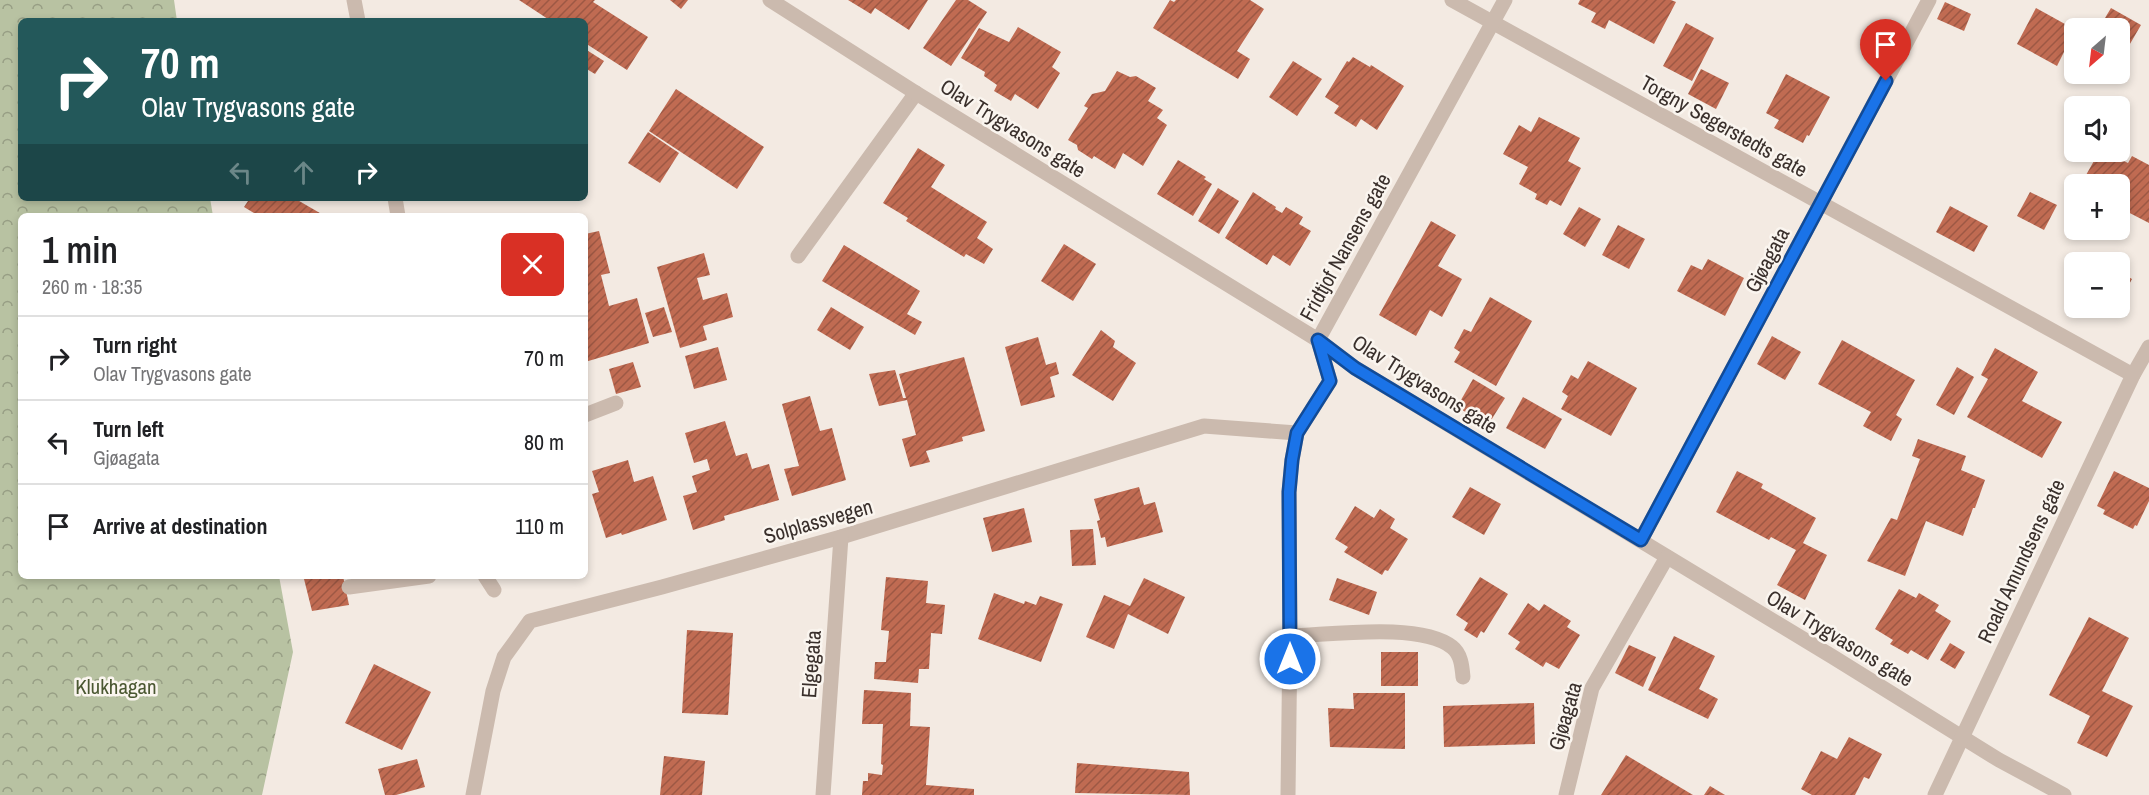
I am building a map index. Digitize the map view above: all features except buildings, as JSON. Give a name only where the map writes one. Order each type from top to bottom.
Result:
[{"type":"street","points":[[354,0],[357,18]]},
{"type":"street","name":"Olav Trygvasons gate","points":[[770,0],[916,93],[1318,340],[1355,368],[1999,760],[2064,795]]},
{"type":"street","name":"Torgny Segerstedts gate","points":[[1452,0],[2133,375]]},
{"type":"street","name":"Fridtjof Nansens gate","points":[[1288,795],[1289,492],[1297,433],[1330,381],[1318,340],[1505,0]]},
{"type":"street","name":"Gjøagata","points":[[1641,540],[1929,0]]},
{"type":"street","points":[[798,256],[916,93]]},
{"type":"street","name":"Roald Amundsens gate","points":[[1935,795],[2133,375],[2149,347]]},
{"type":"street","points":[[588,414],[616,403]]},
{"type":"street","name":"Solplassvegen","points":[[473,795],[492,691],[504,657],[530,621],[841,537],[1204,426],[1297,433]]},
{"type":"street","name":"Elgegata","points":[[823,795],[841,537]]},
{"type":"street","name":"Gjøagata","points":[[1566,795],[1592,688],[1667,557]]},
{"type":"street","points":[[349,587],[407,579]]},
{"type":"street","points":[[487,579],[494,590]]},
{"type":"street","points":[[1290,636],[1398,632],[1432,637],[1453,648],[1461,661],[1462,677]]},
{"type":"green space","name":"Klukhagan","points":[[0,0],[174,0],[177,18],[18,18],[18,201],[210,201],[212,213],[18,213],[18,579],[280,579],[293,652],[262,795],[0,795]]},
{"type":"route","points":[[1290,659],[1289,492],[1297,433],[1330,381],[1318,340],[1355,368],[1641,540],[1886,81]]}]
